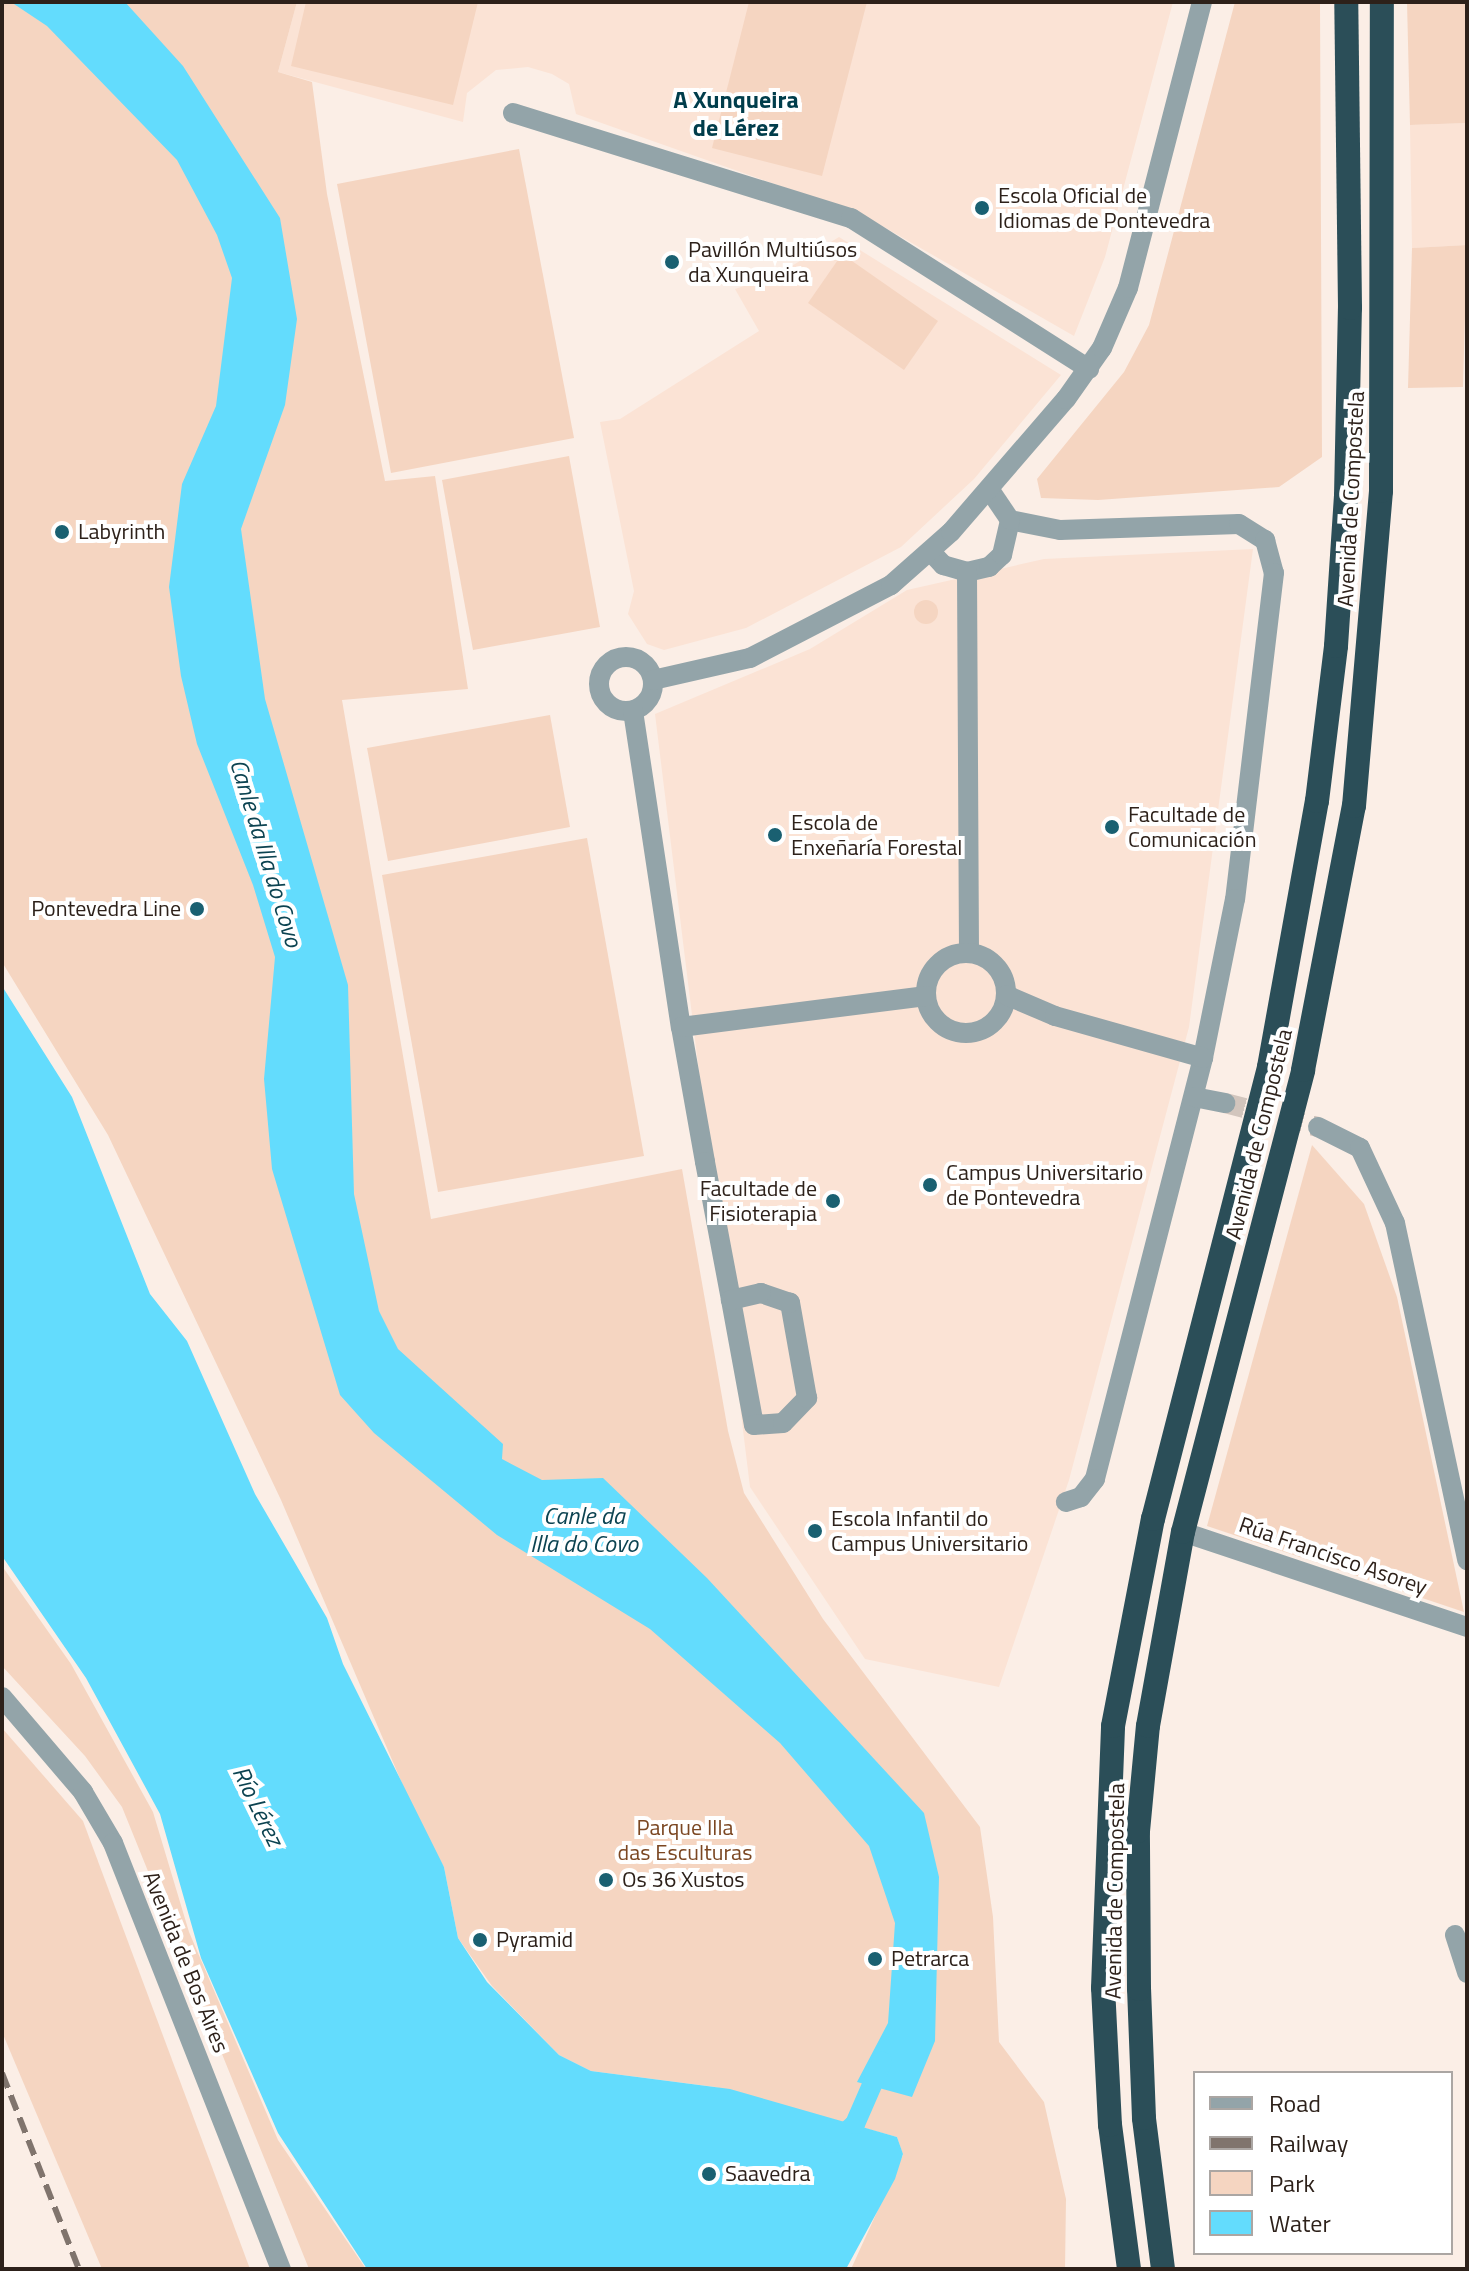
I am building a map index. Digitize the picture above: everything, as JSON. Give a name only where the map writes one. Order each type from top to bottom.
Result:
[{"type":"highway","name":"Avenida de Compostela","points":[[1129,2269],[1110,2125],[1103,1988],[1105,1830],[1113,1726],[1153,1519],[1269,1067],[1317,801],[1336,646],[1346,496],[1350,308],[1346,2]]},
{"type":"highway","name":"Avenida de Compostela","points":[[1163,2269],[1144,2118],[1138,1831],[1159,1644],[1183,1532],[1303,1070],[1354,806],[1381,491],[1382,2]]},
{"type":"street","points":[[653,680],[750,658],[859,606],[931,552],[989,489],[1089,369],[1128,288],[1202,2]]},
{"type":"street","points":[[513,113],[851,218],[1089,369]]},
{"type":"street","points":[[989,489],[1010,520],[1060,530],[1239,524],[1254,529],[1272,555],[1259,731],[1235,899],[1203,1058],[1095,1479],[1081,1497],[1066,1502]]},
{"type":"street","points":[[931,552],[943,565],[967,572],[989,567],[1002,555],[1010,520]]},
{"type":"street","points":[[967,572],[969,953]]},
{"type":"street","points":[[629,657],[645,664],[653,680],[651,696],[633,711],[616,710],[604,701],[598,685],[604,667],[629,657]]},
{"type":"street","points":[[633,711],[681,1027],[731,1300],[754,1425],[783,1423],[807,1398],[790,1303],[761,1293],[731,1300]]},
{"type":"street","points":[[969,953],[1000,972],[1006,995],[996,1020],[973,1032],[947,1028],[936,1020],[926,996],[933,970],[955,954],[969,953]]},
{"type":"street","points":[[1006,995],[1055,1016],[1203,1058]]},
{"type":"street","points":[[681,1027],[926,996]]},
{"type":"street","points":[[1194,1097],[1225,1103]]},
{"type":"street","points":[[1318,1127],[1360,1148],[1395,1223],[1467,1560]]},
{"type":"street","name":"Rúa Francisco Asorey","points":[[1183,1532],[1467,1627]]},
{"type":"street","name":"Avenida de Bos Aires","points":[[2,1697],[83,1792],[113,1843],[281,2269]]},
{"type":"street","points":[[1455,1935],[1467,1973]]},
{"type":"shaded area","points":[[297,2],[1173,2],[1105,257],[1074,336],[863,215],[576,114],[569,84],[552,74],[528,67],[496,70],[467,93],[463,122],[278,72]]},
{"type":"shaded area","points":[[1467,123],[1467,245],[1412,248],[1410,125]]},
{"type":"shaded area","points":[[839,237],[1061,375],[974,479],[901,547],[746,628],[664,650],[647,644],[628,614],[634,591],[600,422],[620,419],[759,331],[735,289],[777,275]]},
{"type":"shaded area","name":"Campus Universitario de Pontevedra","points":[[1253,549],[1189,1027],[1069,1480],[999,1687],[865,1659],[750,1487],[655,714],[810,649],[907,590],[1044,559]]},
{"type":"green space","name":"Parque Illa das Esculturas","points":[[2,2],[297,2],[278,72],[312,82],[327,194],[385,481],[435,476],[468,689],[342,700],[431,1219],[682,1169],[728,1431],[744,1493],[823,1619],[980,1827],[993,1917],[999,2042],[1044,2102],[1066,2199],[1065,2269],[851,2269],[903,2155],[897,2137],[715,2087],[591,2071],[559,2055],[492,1986],[458,1938],[444,1867],[422,1830],[281,1500],[108,1135],[2,962]]},
{"type":"green space","points":[[306,2],[478,2],[453,105],[291,66]]},
{"type":"green space","points":[[749,2],[867,2],[822,176],[712,148]]},
{"type":"green space","points":[[1235,2],[1320,2],[1322,457],[1279,487],[1098,500],[1041,498],[1037,479],[1124,372],[1149,325]]},
{"type":"green space","points":[[1407,2],[1467,2],[1467,123],[1410,125]]},
{"type":"green space","points":[[519,149],[574,438],[391,473],[337,184]]},
{"type":"green space","points":[[1467,245],[1463,387],[1408,388],[1412,248]]},
{"type":"green space","points":[[842,254],[938,321],[904,370],[808,303]]},
{"type":"green space","points":[[569,456],[600,627],[473,650],[442,480]]},
{"type":"green space","points":[[926,600],[934,604],[938,612],[934,620],[926,624],[918,620],[914,612],[918,604]]},
{"type":"green space","points":[[550,715],[570,827],[388,861],[367,748]]},
{"type":"green space","points":[[587,838],[644,1156],[438,1192],[382,875]]},
{"type":"green space","points":[[1312,1145],[1364,1204],[1397,1297],[1464,1612],[1207,1526]]},
{"type":"green space","points":[[2,1566],[71,1664],[153,1812],[189,1932],[278,2140],[366,2269],[309,2269],[122,1807],[85,1756],[2,1666]]},
{"type":"green space","points":[[2,1728],[83,1821],[250,2269],[102,2269],[2,2032]]},
{"type":"water","name":"Canle da Illa do Covo","points":[[11,2],[125,2],[183,66],[280,218],[297,319],[285,405],[241,529],[265,699],[348,985],[354,1194],[379,1311],[398,1349],[503,1444],[502,1459],[542,1480],[603,1478],[707,1578],[924,1813],[939,1877],[935,2041],[912,2097],[857,2082],[888,2023],[895,1923],[869,1846],[780,1743],[650,1629],[497,1535],[374,1433],[340,1395],[272,1169],[264,1079],[275,957],[253,885],[197,744],[181,676],[169,587],[182,484],[216,406],[232,278],[217,235],[177,160],[47,26]]},
{"type":"water","name":"Río Lérez","points":[[2,986],[72,1097],[150,1294],[187,1341],[255,1494],[327,1618],[343,1664],[444,1867],[458,1938],[487,1982],[559,2055],[591,2071],[730,2089],[897,2137],[903,2154],[895,2179],[846,2269],[367,2269],[278,2133],[201,1958],[160,1814],[86,1678],[2,1556]]},
{"type":"waterway","name":"Canle da Illa do Covo","points":[[834,2143],[855,2124],[882,2062]]},
{"type":"tunnel","points":[[1225,1103],[1318,1127]]},
{"type":"railway","points":[[2,2073],[79,2269]]},
{"type":"place","name":"Escola Oficial de Idiomas de Pontevedra","points":[[982,208]]},
{"type":"place","name":"Pavillón Multiúsos da Xunqueira","points":[[672,262]]},
{"type":"place","name":"Labyrinth","points":[[62,532]]},
{"type":"place","name":"Facultade de Comunicación","points":[[1112,827]]},
{"type":"place","name":"Escola de Enxeñaría Forestal","points":[[775,835]]},
{"type":"place","name":"Pontevedra Line","points":[[197,909]]},
{"type":"place","name":"Campus Universitario de Pontevedra","points":[[930,1185]]},
{"type":"place","name":"Facultade de Fisioterapia","points":[[833,1201]]},
{"type":"place","name":"Escola Infantil do Campus Universitario","points":[[815,1531]]},
{"type":"place","name":"Os 36 Xustos","points":[[606,1880]]},
{"type":"place","name":"Pyramid","points":[[480,1940]]},
{"type":"place","name":"Petrarca","points":[[875,1959]]},
{"type":"place","name":"Saavedra","points":[[709,2174]]},
{"type":"district","name":"A Xunqueira de Lérez","points":[[736,114]]}]
